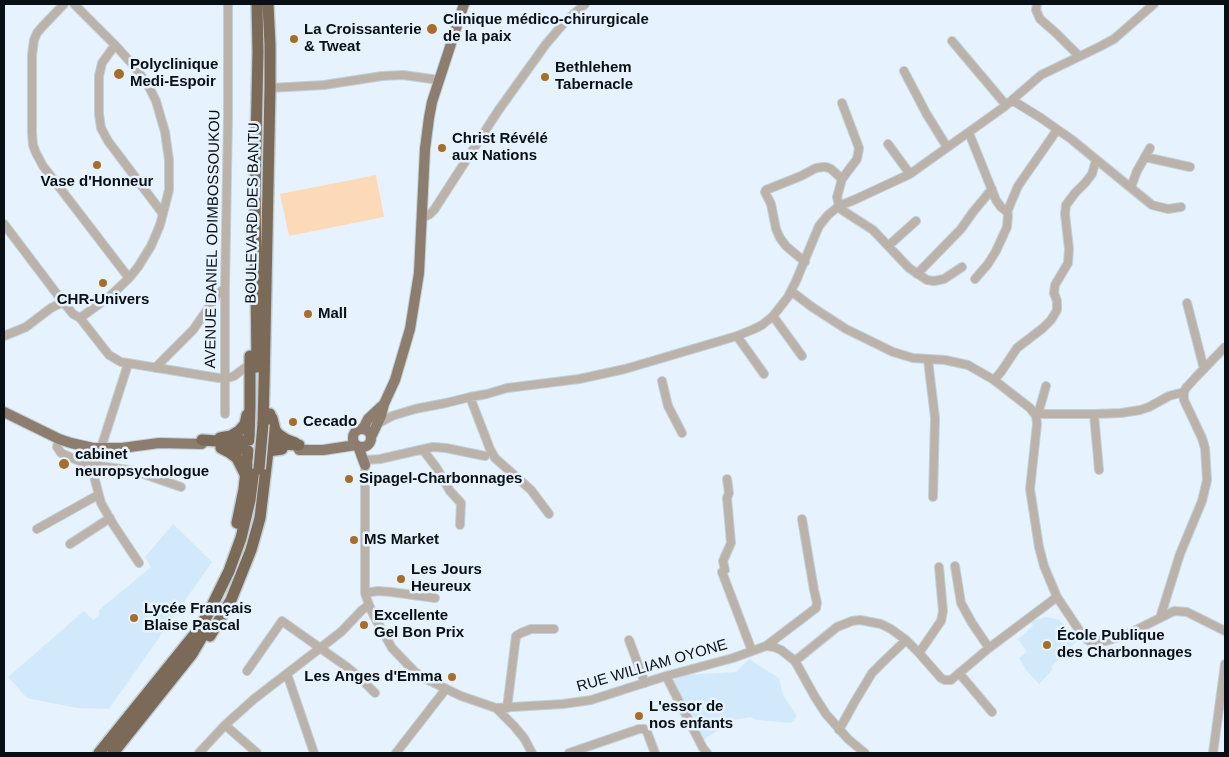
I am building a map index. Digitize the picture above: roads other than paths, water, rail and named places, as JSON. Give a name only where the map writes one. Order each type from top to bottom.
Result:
[{"type":"highway","name":"BOULEVARD DES BANTU","points":[[257,4],[258,52],[255,188],[257,360],[260,423]]},
{"type":"highway","name":"BOULEVARD DES BANTU","points":[[260,423],[264,385],[270,88],[268,4]]},
{"type":"highway","points":[[192,654],[199,650],[211,634],[237,586],[252,550],[263,500],[273,351],[271,206],[268,187]]},
{"type":"highway","points":[[114,753],[192,654],[220,606],[236,570],[250,525],[255,503],[253,471],[248,446],[252,206],[255,188]]},
{"type":"highway","points":[[270,404],[275,430],[286,440],[299,447]]},
{"type":"highway","points":[[202,442],[235,434],[245,424],[250,406]]},
{"type":"highway","points":[[99,753],[195,634],[208,614],[229,571],[246,519],[253,482],[260,423]]},
{"type":"highway","points":[[248,446],[253,437],[259,436],[264,438],[268,446]]},
{"type":"highway","points":[[202,442],[229,452],[253,471]]},
{"type":"highway","points":[[202,442],[232,442],[248,446]]},
{"type":"highway","points":[[268,446],[280,444],[299,447]]},
{"type":"highway","points":[[248,446],[252,455],[258,457],[264,455],[268,446]]},
{"type":"highway","points":[[263,500],[274,460],[284,453],[299,447]]},
{"type":"main road","points":[[299,447],[330,449],[362,442],[378,424],[384,404],[395,380],[410,329],[419,273],[426,133],[432,102],[464,4]]},
{"type":"main road","points":[[366,462],[362,442],[370,432],[363,429],[368,419],[384,404]]},
{"type":"main road","points":[[4,412],[59,439],[80,446],[114,448],[132,441],[157,436],[202,442]]},
{"type":"street","points":[[64,4],[37,33],[34,40],[32,55],[33,145],[43,166],[129,278]]},
{"type":"street","points":[[74,4],[115,45],[148,85],[156,101],[167,141],[170,170],[163,214],[151,246],[129,278],[109,298],[80,318]]},
{"type":"street","name":"AVENUE DANIEL ODIMBOSSOUKOU","points":[[226,414],[225,288],[228,4]]},
{"type":"street","points":[[421,219],[434,210],[498,111],[546,44],[565,22],[585,4]]},
{"type":"street","points":[[1037,4],[1036,10],[1040,19],[1079,56]]},
{"type":"street","points":[[378,424],[392,416],[506,388],[579,379],[625,369],[737,336],[762,325],[773,316],[791,291],[820,226],[839,206],[910,174],[1009,103],[1041,75],[1114,39],[1154,4]]},
{"type":"street","points":[[952,40],[1009,103],[1042,118],[1152,205],[1168,209],[1181,207]]},
{"type":"street","points":[[115,45],[102,62],[99,76],[101,128],[108,141],[163,214]]},
{"type":"street","points":[[904,71],[926,114],[948,147]]},
{"type":"street","points":[[270,88],[324,85],[382,76],[402,75],[439,80]]},
{"type":"street","points":[[842,104],[859,148],[857,159],[842,179],[837,197],[839,206],[842,210],[873,230],[905,264],[927,280],[934,282],[944,279],[962,267]]},
{"type":"street","points":[[976,278],[988,264],[1003,236],[1007,227],[1007,212],[1018,186],[1057,130]]},
{"type":"street","points":[[969,133],[996,200],[1007,212]]},
{"type":"street","points":[[888,144],[910,174]]},
{"type":"street","points":[[1131,187],[1137,171],[1150,148]]},
{"type":"street","points":[[1145,157],[1190,167]]},
{"type":"street","points":[[994,380],[1017,348],[1043,328],[1057,310],[1057,301],[1054,293],[1055,285],[1068,263],[1066,205],[1092,174],[1096,160]]},
{"type":"street","points":[[804,262],[780,238],[765,192],[816,168],[831,169],[842,179]]},
{"type":"street","points":[[917,274],[960,229],[992,189]]},
{"type":"street","points":[[888,246],[916,221]]},
{"type":"street","points":[[4,224],[63,302],[73,314],[80,318],[109,355],[117,360],[128,364],[225,379],[234,376],[250,364]]},
{"type":"street","points":[[155,368],[193,330],[218,294],[225,288]]},
{"type":"street","points":[[791,291],[831,320],[859,336],[906,357],[945,360],[968,365],[994,380],[1037,415],[1121,413],[1140,410],[1169,396],[1184,392]]},
{"type":"street","points":[[4,336],[26,327],[51,308],[63,302]]},
{"type":"street","points":[[1187,302],[1204,369]]},
{"type":"street","points":[[773,316],[802,356]]},
{"type":"street","points":[[737,336],[764,374]]},
{"type":"street","points":[[1160,618],[1180,554],[1202,501],[1207,480],[1205,448],[1184,400],[1184,392],[1225,348]]},
{"type":"street","points":[[928,360],[935,418],[934,497]]},
{"type":"street","points":[[101,448],[128,364]]},
{"type":"street","points":[[662,381],[668,406],[682,433]]},
{"type":"street","points":[[1046,386],[1037,415],[1031,476],[1031,500],[1044,566],[1057,597],[1082,636],[1089,641],[1106,641],[1126,635],[1174,611],[1187,612],[1225,631]]},
{"type":"street","points":[[470,397],[490,449],[496,458],[531,490],[549,514]]},
{"type":"street","points":[[1094,414],[1099,470]]},
{"type":"street","points":[[59,439],[57,447],[61,453],[91,465],[135,471],[182,487]]},
{"type":"street","points":[[366,462],[433,447],[485,456]]},
{"type":"street","points":[[423,450],[436,467],[450,491],[461,503],[460,525]]},
{"type":"street","name":"RUE WILLIAM OYONE","points":[[366,462],[365,593],[385,636],[399,656],[420,676],[445,690],[496,708],[563,704],[591,700],[666,676],[723,661],[766,646],[816,608],[818,603],[802,519]]},
{"type":"street","points":[[91,465],[101,503],[139,563]]},
{"type":"street","points":[[727,479],[731,543],[723,561],[725,570],[722,572],[752,651]]},
{"type":"street","points":[[37,529],[98,495]]},
{"type":"street","points":[[70,544],[110,518]]},
{"type":"street","points":[[955,566],[961,603],[965,613],[989,648]]},
{"type":"street","points":[[919,653],[941,621],[943,611],[939,567]]},
{"type":"street","points":[[940,586],[957,584]]},
{"type":"street","points":[[365,593],[378,591],[436,598]]},
{"type":"street","points":[[795,661],[837,627],[860,620],[881,624],[891,629],[906,640],[941,678],[951,680],[989,648],[1057,597]]},
{"type":"street","points":[[199,753],[225,725],[268,687],[341,632],[369,605]]},
{"type":"street","points":[[247,671],[282,621],[358,676],[375,693]]},
{"type":"street","points":[[507,708],[516,636],[521,632],[531,629],[554,629]]},
{"type":"street","points":[[629,640],[645,683]]},
{"type":"street","points":[[840,730],[872,673],[906,640]]},
{"type":"street","points":[[766,646],[781,650],[795,661],[815,697],[840,730],[865,753]]},
{"type":"street","points":[[1213,753],[1225,664]]},
{"type":"street","points":[[959,673],[992,712]]},
{"type":"street","points":[[287,674],[314,753]]},
{"type":"street","points":[[666,676],[707,753]]},
{"type":"street","points":[[396,753],[445,690]]},
{"type":"street","points":[[496,708],[524,738],[532,753]]},
{"type":"street","points":[[225,725],[257,753]]},
{"type":"street","points":[[569,753],[639,729],[644,729],[655,753]]},
{"type":"place","name":"Clinique médico-chirurgicale de la paix","points":[[432,29]]},
{"type":"place","name":"La Croissanterie & Tweat","points":[[294,39]]},
{"type":"place","name":"Polyclinique Medi-Espoir","points":[[119,74]]},
{"type":"place","name":"Bethlehem Tabernacle","points":[[545,77]]},
{"type":"place","name":"Christ Révélé aux Nations","points":[[442,148]]},
{"type":"place","name":"Vase d'Honneur","points":[[97,165]]},
{"type":"place","name":"CHR-Univers","points":[[103,283]]},
{"type":"place","name":"Mall","points":[[308,314]]},
{"type":"place","name":"Cecado","points":[[293,422]]},
{"type":"place","name":"cabinet neuropsychologue","points":[[64,464]]},
{"type":"place","name":"Sipagel-Charbonnages","points":[[349,479]]},
{"type":"place","name":"MS Market","points":[[354,540]]},
{"type":"place","name":"Les Jours Heureux","points":[[401,579]]},
{"type":"place","name":"Lycée Français Blaise Pascal","points":[[134,618]]},
{"type":"place","name":"Excellente Gel Bon Prix","points":[[364,625]]},
{"type":"place","name":"École Publique des Charbonnages","points":[[1047,645]]},
{"type":"place","name":"Les Anges d'Emma","points":[[452,677]]},
{"type":"place","name":"L'essor de nos enfants","points":[[639,716]]}]
